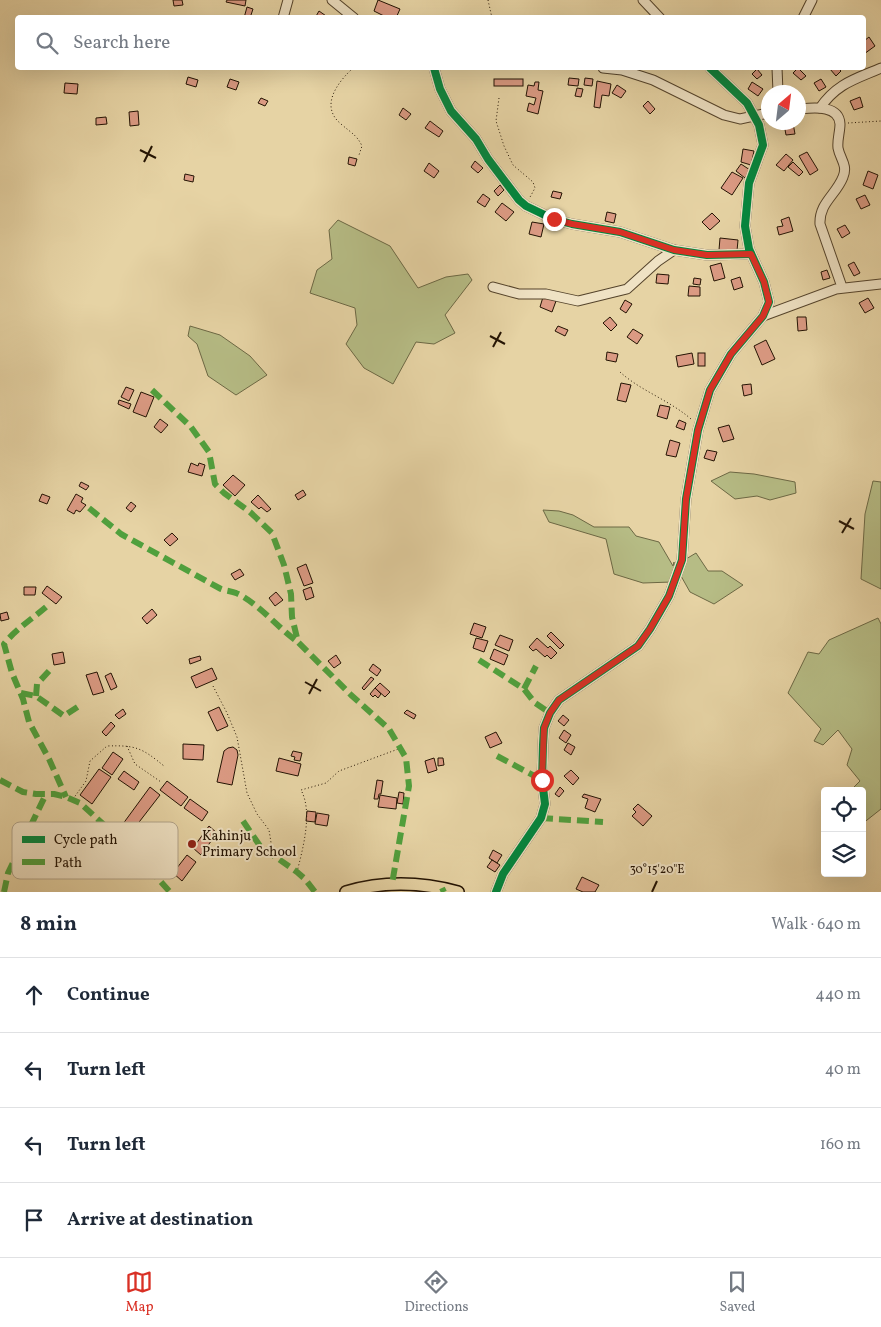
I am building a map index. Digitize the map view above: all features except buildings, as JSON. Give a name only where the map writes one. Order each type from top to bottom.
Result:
[{"type":"main road","points":[[346,892],[362,887],[402,883],[458,892]]},
{"type":"street","points":[[284,15],[288,0]]},
{"type":"street","points":[[332,0],[350,15]]},
{"type":"street","points":[[643,0],[657,15]]},
{"type":"street","points":[[804,15],[812,0]]},
{"type":"street","points":[[820,108],[828,96],[841,86],[855,78],[881,68]]},
{"type":"street","points":[[435,70],[440,89],[451,111],[476,138],[488,159],[519,200],[526,206],[563,221],[620,232],[674,250],[707,255],[751,254]]},
{"type":"street","points":[[622,70],[653,80],[724,115],[740,119],[761,114]]},
{"type":"street","points":[[496,892],[503,874],[543,812],[545,804],[542,780],[544,728],[550,713],[559,700],[638,646],[669,596],[682,560],[686,499],[700,426],[710,390],[731,354],[763,316],[769,302],[764,282],[751,254],[745,226],[748,183],[763,145],[759,125],[747,103],[712,70]]},
{"type":"street","points":[[777,70],[778,85]]},
{"type":"street","points":[[806,109],[820,108],[836,114],[840,123],[838,148],[845,165],[844,175],[839,187],[822,208],[820,224],[842,287]]},
{"type":"street","points":[[493,287],[519,294],[546,294],[578,301],[627,289],[658,261],[674,250]]},
{"type":"street","points":[[763,316],[842,287],[881,284]]},
{"type":"path","points":[[488,0],[491,15]]},
{"type":"path","points":[[351,70],[340,80],[330,98],[332,112],[339,123],[358,138],[362,146],[358,155]]},
{"type":"path","points":[[498,98],[496,121],[504,146],[513,165],[532,182],[534,188],[526,206]]},
{"type":"path","points":[[840,123],[881,121]]},
{"type":"path","points":[[620,372],[662,398],[700,426]]},
{"type":"path","points":[[213,686],[237,737],[247,793],[257,814],[269,830],[273,855]]},
{"type":"path","points":[[73,799],[86,781],[90,762],[107,746],[127,745],[145,751],[164,766]]},
{"type":"path","points":[[127,745],[135,764],[160,782]]},
{"type":"path","points":[[297,872],[304,842],[305,825],[306,799],[301,790],[326,783],[339,771],[401,748]]},
{"type":"green space","points":[[338,220],[390,246],[418,288],[446,277],[468,274],[472,280],[445,315],[455,333],[434,344],[416,342],[393,384],[364,368],[346,344],[357,325],[355,308],[310,293],[317,270],[332,259],[329,230]]},
{"type":"green space","points":[[190,326],[220,335],[250,356],[267,375],[236,395],[208,376],[197,344],[188,336]]},
{"type":"green space","points":[[730,472],[754,474],[795,482],[796,493],[770,500],[757,496],[735,499],[711,481]]},
{"type":"green space","points":[[873,481],[881,482],[881,589],[861,579],[865,514]]},
{"type":"green space","points":[[543,510],[559,511],[573,515],[594,527],[629,527],[636,536],[659,542],[673,566],[674,562],[675,571],[672,582],[643,583],[614,574],[606,539],[549,522]]},
{"type":"green space","points":[[696,553],[708,571],[722,571],[743,585],[714,604],[690,592],[681,576],[686,559]]},
{"type":"green space","points":[[878,618],[881,624],[881,809],[866,821],[866,787],[854,787],[860,781],[847,765],[852,749],[838,730],[823,745],[814,741],[821,729],[788,693],[808,652],[819,654],[829,640]]},
{"type":"marked path","points":[[152,390],[191,427],[209,452],[215,484],[250,512],[272,533],[284,565],[291,594],[292,617],[298,642],[351,695],[389,729],[406,758],[409,786],[392,884]]},
{"type":"marked path","points":[[89,508],[121,534],[221,589],[244,597],[298,642]]},
{"type":"marked path","points":[[46,607],[4,644],[29,722],[49,759],[66,797]]},
{"type":"marked path","points":[[479,660],[524,689],[535,703],[550,713]]},
{"type":"marked path","points":[[524,689],[536,666]]},
{"type":"marked path","points":[[36,696],[37,684],[49,671]]},
{"type":"marked path","points":[[21,693],[36,696],[64,716],[82,704]]},
{"type":"marked path","points":[[497,756],[542,780]]},
{"type":"marked path","points":[[0,780],[23,792],[54,794],[66,797],[80,803],[101,822]]},
{"type":"marked path","points":[[33,822],[46,794]]},
{"type":"marked path","points":[[541,818],[603,822]]},
{"type":"marked path","points":[[243,821],[260,846],[297,872],[315,892]]},
{"type":"marked path","points":[[4,892],[8,873],[12,865]]},
{"type":"marked path","points":[[158,879],[170,892]]},
{"type":"marked path","points":[[442,888],[444,892]]},
{"type":"cycle path","points":[[435,70],[440,89],[451,111],[476,139],[488,159],[519,200],[526,206],[553,219],[620,232],[674,250],[707,255],[751,254]]},
{"type":"cycle path","points":[[496,892],[503,874],[541,818],[545,804],[542,780],[544,728],[550,713],[559,700],[638,646],[669,596],[682,560],[686,499],[698,430],[710,390],[731,354],[763,316],[769,302],[764,282],[749,249],[745,226],[749,183],[763,145],[759,125],[747,103],[712,70]]},
{"type":"place","name":"Kahinju Primary School","points":[[192,844]]},
{"type":"route","points":[[542,780],[544,728],[550,713],[559,700],[638,646],[669,596],[682,560],[686,499],[698,430],[710,390],[731,354],[763,316],[769,302],[764,282],[751,254],[707,255],[674,250],[620,232],[591,228],[554,219]]}]
